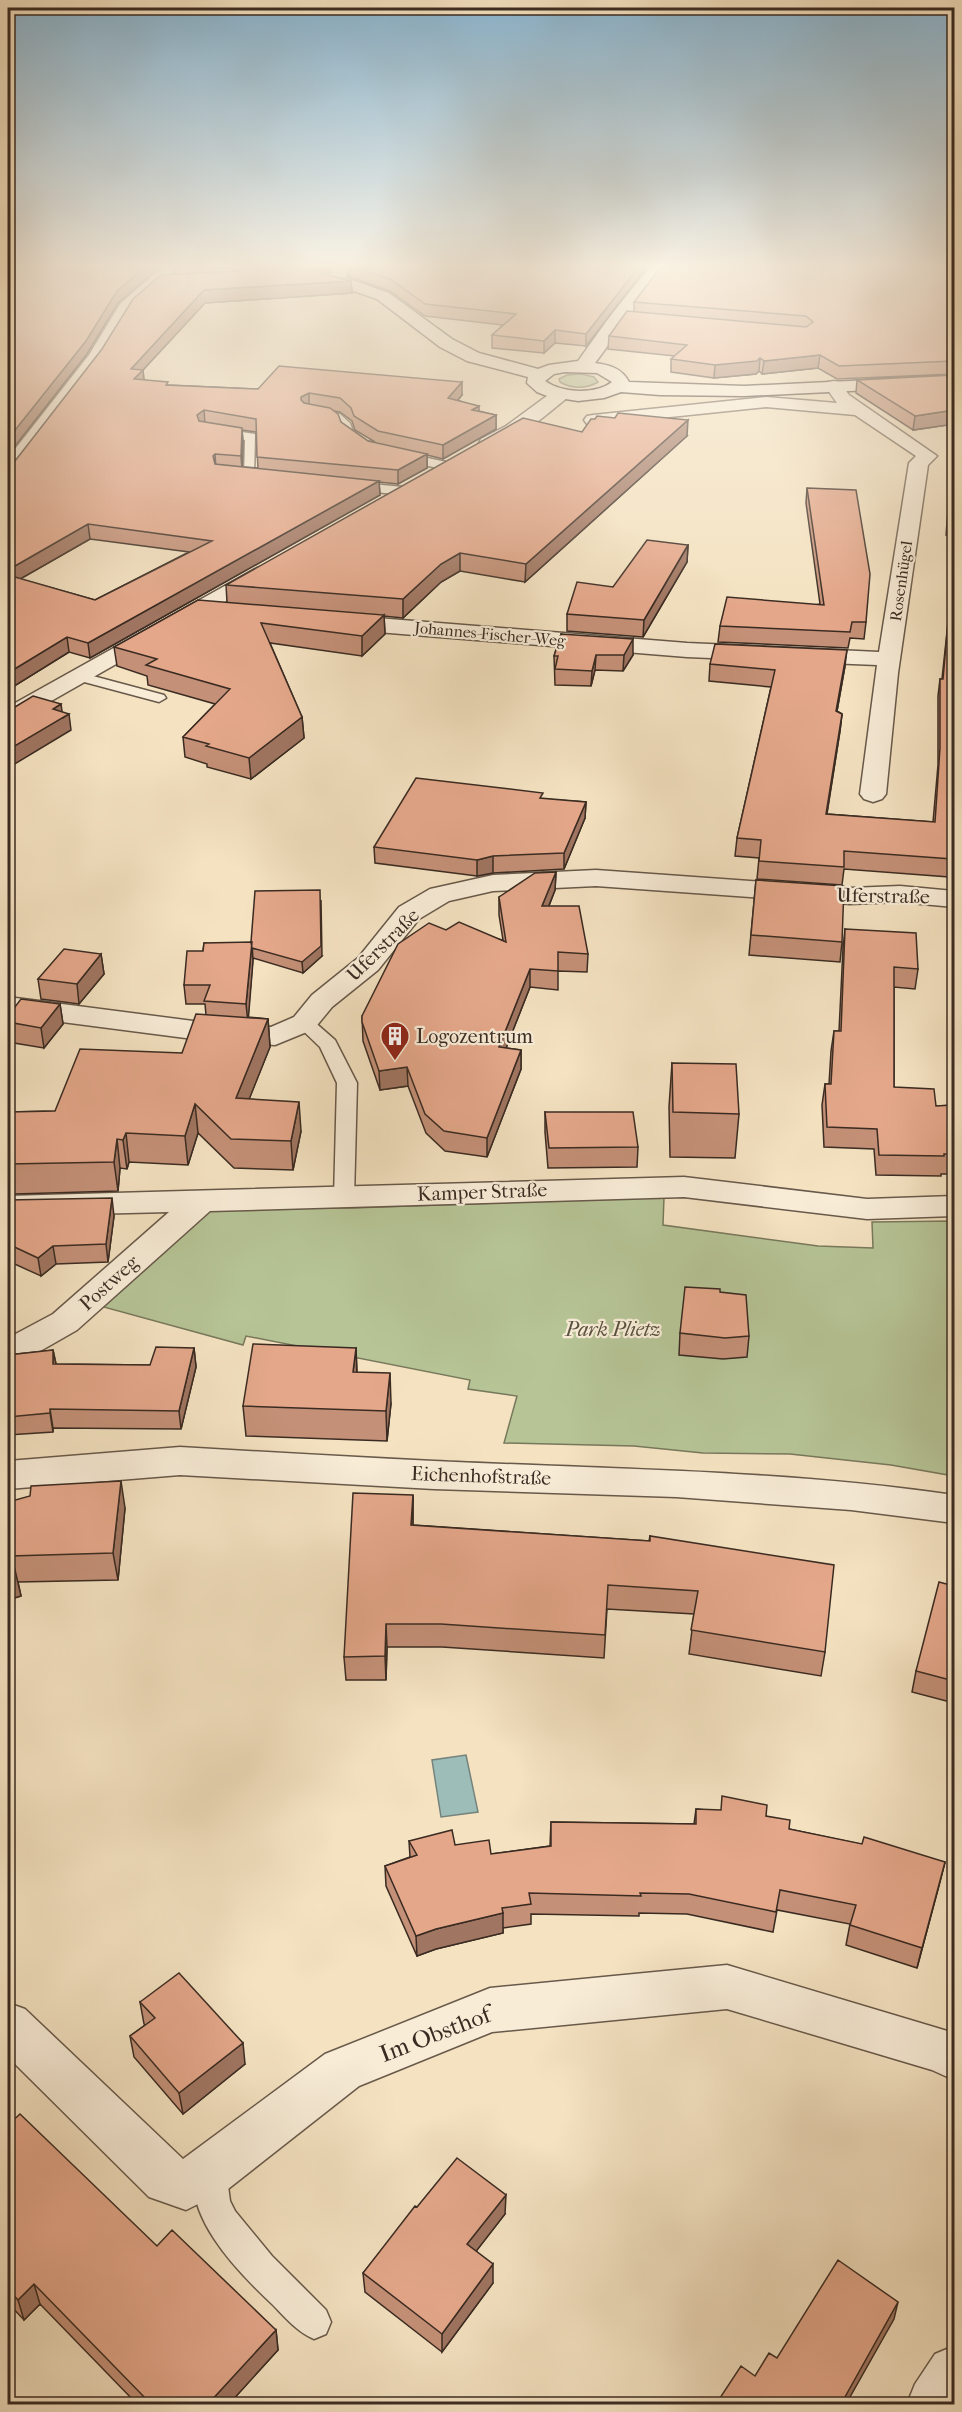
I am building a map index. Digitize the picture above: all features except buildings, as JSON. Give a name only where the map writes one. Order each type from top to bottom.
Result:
[{"type":"street","points":[[8,470],[78,381]]},
{"type":"street","points":[[535,381],[538,386],[561,394],[595,394],[618,386],[702,390],[954,381]]},
{"type":"street","points":[[618,386],[621,381]]},
{"type":"street","name":"Rosenhügel","points":[[834,386],[843,399],[937,460],[918,463],[889,659],[873,794]]},
{"type":"street","points":[[373,509],[513,430],[561,394]]},
{"type":"street","name":"Rosenhügel","points":[[593,420],[766,402],[859,410]]},
{"type":"street","points":[[8,716],[282,562]]},
{"type":"street","points":[[199,610],[233,613]]},
{"type":"street","name":"Johannes-Fischer-Weg","points":[[324,621],[687,650],[889,659]]},
{"type":"street","name":"Uferstraße","points":[[8,1006],[201,1031],[275,1036],[304,1023],[322,1001],[368,964],[390,940],[409,913],[440,895],[493,883],[596,878],[840,896],[900,894],[954,899]]},
{"type":"street","name":"Kamper Straße","points":[[8,1206],[684,1187],[740,1192],[803,1203],[868,1210],[954,1206]]},
{"type":"street","name":"Postweg","points":[[8,1353],[65,1322],[202,1200]]},
{"type":"street","name":"Eichenhofstraße","points":[[8,1475],[180,1461],[434,1475],[676,1483],[851,1496],[954,1509]]},
{"type":"street","name":"Im Obsthof","points":[[8,2025],[167,2180],[186,2185],[210,2171],[342,2070],[490,2010],[727,1987],[943,2051],[954,2057]]},
{"type":"street","points":[[935,2404],[954,2373]]},
{"type":"lane","points":[[309,412],[336,416],[346,424],[347,432],[379,452],[447,466]]},
{"type":"lane","points":[[205,430],[251,437],[251,476]]},
{"type":"lane","points":[[333,484],[404,491]]},
{"type":"lane","points":[[78,676],[159,698]]},
{"type":"lane","points":[[304,1023],[328,1044],[347,1083],[345,1198]]},
{"type":"lane","points":[[210,2171],[214,2205],[226,2227],[242,2247],[314,2322]]},
{"type":"green space","points":[[560,382],[598,382],[589,386],[574,387]]},
{"type":"green space","name":"Park Plietz","points":[[664,1197],[663,1225],[818,1246],[873,1248],[872,1222],[954,1221],[954,1476],[891,1465],[790,1454],[703,1453],[634,1446],[504,1443],[517,1396],[468,1389],[470,1380],[246,1336],[243,1345],[100,1306],[214,1208],[352,1208]]},
{"type":"water","points":[[466,1755],[478,1812],[441,1817],[432,1760]]},
{"type":"place","name":"Logozentrum","points":[[395,1062]]}]
